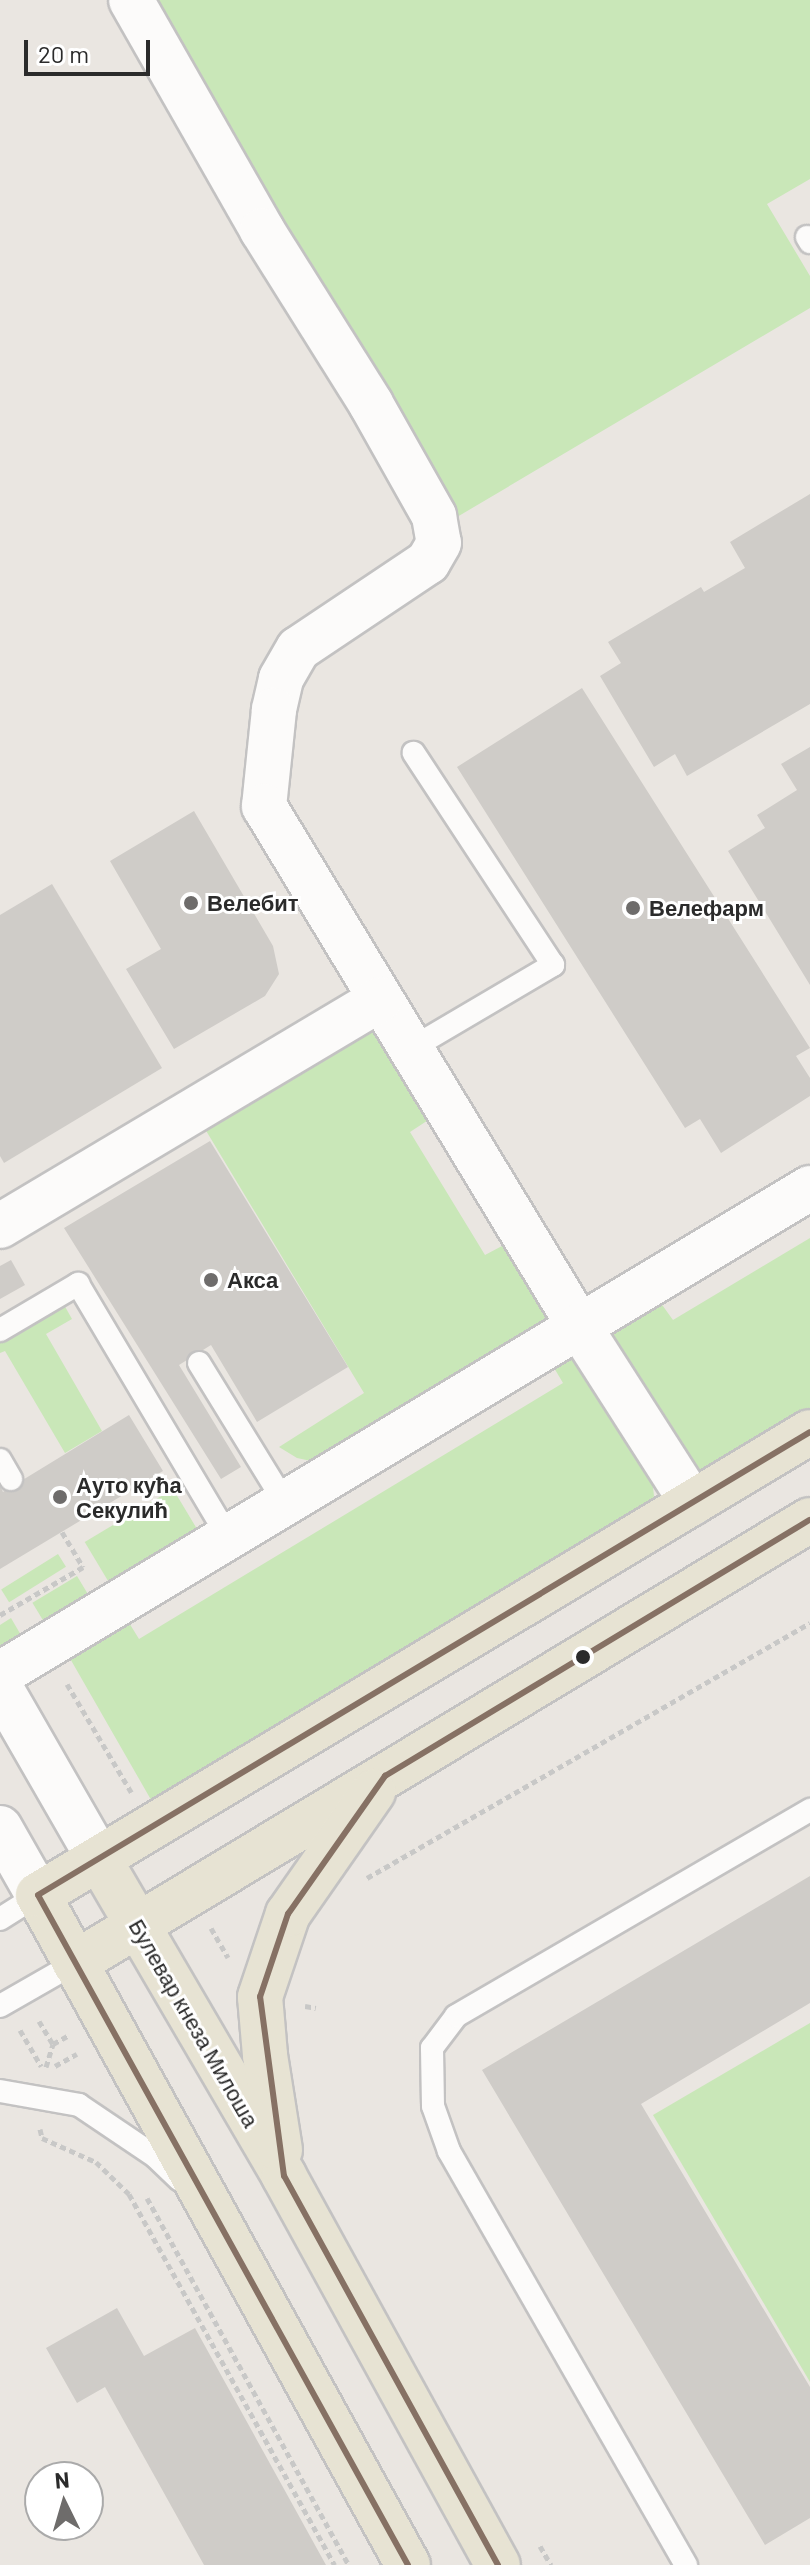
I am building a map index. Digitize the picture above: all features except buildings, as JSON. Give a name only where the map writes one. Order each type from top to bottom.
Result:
[{"type":"main road","points":[[408,2565],[38,1895],[810,1432]]},
{"type":"main road","points":[[75,1963],[810,1520]]},
{"type":"main road","points":[[284,2176],[265,2055],[260,1997],[288,1914],[385,1776]]},
{"type":"main road","name":"Булевар кнеза Милоша","points":[[99,1859],[284,2176],[498,2565]]},
{"type":"street","points":[[131,0],[262,230],[371,404],[434,516],[439,543],[428,562],[298,649],[281,679],[274,710],[264,806],[579,1326],[692,1503]]},
{"type":"street","points":[[0,1226],[381,999]]},
{"type":"street","points":[[0,1674],[810,1188]]},
{"type":"street","points":[[0,1687],[99,1859]]},
{"type":"street","points":[[0,1828],[38,1895]]},
{"type":"lane","points":[[412,1048],[553,965],[414,753]]},
{"type":"lane","points":[[0,1330],[78,1284],[228,1537]]},
{"type":"lane","points":[[199,1363],[285,1503]]},
{"type":"lane","points":[[686,2565],[449,2151],[433,2106],[432,2048],[456,2016],[810,1810]]},
{"type":"lane","points":[[0,1919],[38,1895]]},
{"type":"lane","points":[[0,2006],[75,1963]]},
{"type":"lane","points":[[0,2091],[79,2105],[156,2157],[214,2213]]},
{"type":"path","points":[[0,1615],[83,1567]]},
{"type":"path","points":[[355,1885],[810,1623]]},
{"type":"path","points":[[40,2098],[53,2044]]},
{"type":"path","points":[[35,2056],[42,2138],[96,2162],[129,2194],[335,2565]]},
{"type":"path","points":[[143,2190],[349,2565]]},
{"type":"green space","points":[[145,0],[810,0],[810,179],[767,204],[810,276],[810,308],[452,520]]},
{"type":"green space","points":[[369,1027],[380,1029],[442,1111],[410,1132],[485,1255],[519,1237],[550,1306],[546,1319],[322,1458],[311,1461],[297,1458],[279,1447],[364,1393],[202,1124]]},
{"type":"green space","points":[[810,1238],[810,1420],[700,1475],[598,1331],[655,1295],[673,1320]]},
{"type":"green space","points":[[63,1303],[72,1319],[46,1334],[102,1431],[65,1453],[5,1351],[0,1353],[0,1339]]},
{"type":"green space","points":[[570,1344],[652,1478],[654,1496],[645,1518],[158,1812],[64,1648],[123,1613],[139,1639],[563,1383],[547,1356]]},
{"type":"green space","points":[[173,1489],[198,1530],[109,1583],[85,1542]]},
{"type":"green space","points":[[58,1554],[66,1567],[9,1602],[1,1590]]},
{"type":"green space","points":[[77,1576],[93,1603],[48,1629],[32,1603]]},
{"type":"green space","points":[[11,1618],[25,1642],[0,1655],[0,1625]]},
{"type":"green space","points":[[810,2023],[810,2382],[653,2115]]},
{"type":"transit line","points":[[408,2565],[38,1895],[810,1432]]},
{"type":"transit line","points":[[498,2565],[284,2176],[260,1997],[288,1914],[385,1776],[810,1520]]},
{"type":"place","name":"Велебит","points":[[191,903]]},
{"type":"place","name":"Велефарм","points":[[633,908]]},
{"type":"place","name":"Акса","points":[[211,1280]]},
{"type":"place","name":"Ауто кућа Секулић","points":[[60,1497]]}]
